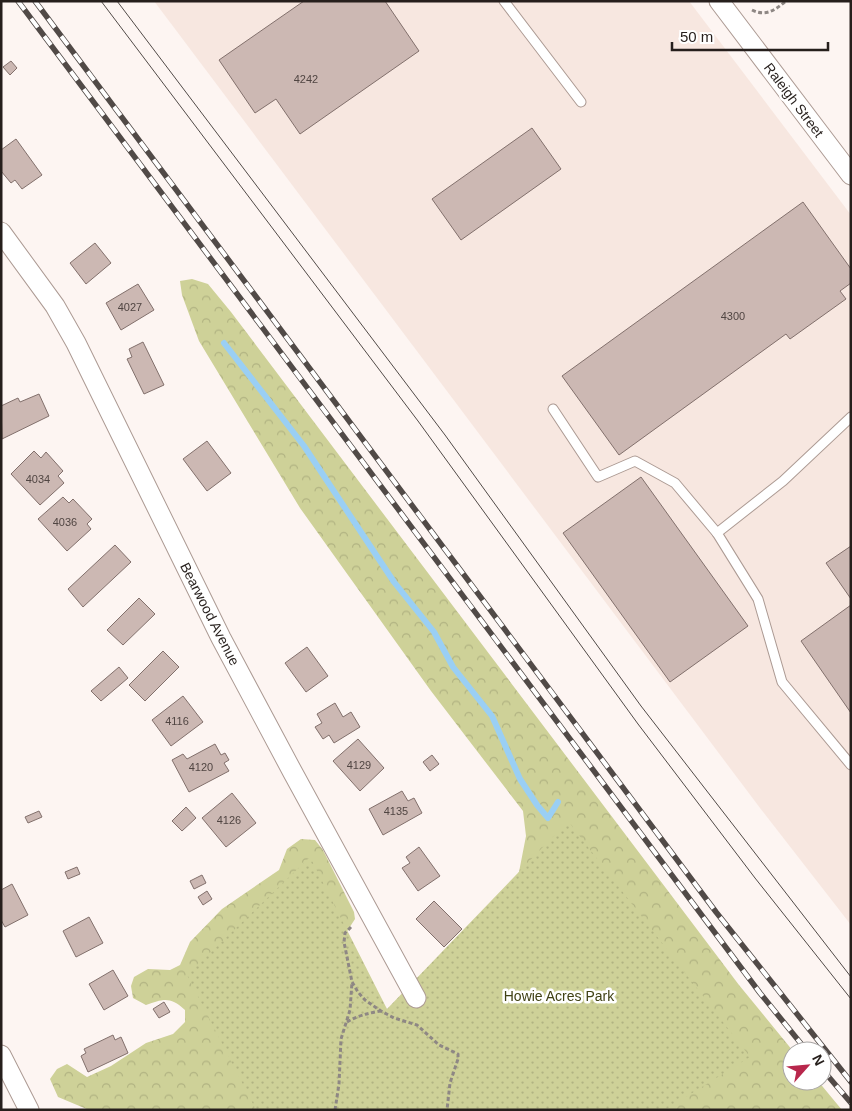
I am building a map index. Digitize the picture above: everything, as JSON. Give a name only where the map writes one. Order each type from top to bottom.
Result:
[{"type":"street","name":"Raleigh Street","points":[[720,1],[851,176]]},
{"type":"street","name":"Bearwood Avenue","points":[[1,232],[55,306],[76,343],[221,638],[296,780],[416,998]]},
{"type":"street","points":[[1,1055],[29,1110]]},
{"type":"lane","points":[[504,1],[581,102]]},
{"type":"lane","points":[[553,409],[598,476],[635,461],[675,483],[717,533],[758,599],[782,682],[851,765]]},
{"type":"lane","points":[[717,533],[783,481],[851,417]]},
{"type":"path","points":[[751,10],[765,13],[772,11],[786,1]]},
{"type":"path","points":[[335,1110],[340,1084],[340,1040],[350,1010],[352,982],[344,942],[345,933],[351,927]]},
{"type":"path","points":[[352,982],[365,1000],[381,1011],[394,1018],[417,1025],[438,1045],[458,1054],[447,1098],[447,1110]]},
{"type":"path","points":[[346,1023],[354,1018],[381,1011]]},
{"type":"shaded area","points":[[154,1],[689,1],[851,215],[851,925],[760,808]]},
{"type":"green space","points":[[192,279],[208,284],[231,312],[739,985],[785,1041],[782,1041],[782,1091],[826,1091],[842,1110],[454,1110],[499,911],[519,872],[526,836],[523,811],[431,691],[300,508],[199,341],[182,295],[180,281]]},
{"type":"green space","name":"Howie Acres Park","points":[[568,821],[750,1057],[665,1110],[256,1110],[187,975],[310,857],[387,1009]]},
{"type":"green space","points":[[301,839],[315,840],[323,850],[354,912],[355,919],[342,939],[327,1110],[89,1110],[58,1097],[50,1079],[57,1069],[67,1064],[87,1077],[111,1066],[146,1043],[173,1034],[185,1022],[185,1010],[175,1002],[162,1000],[146,1005],[133,998],[131,986],[134,977],[148,969],[170,970],[180,965],[190,942],[222,909],[279,870],[287,849]]},
{"type":"building","points":[[304,1],[385,1],[419,51],[300,134],[276,99],[255,113],[219,60]]},
{"type":"building","points":[[11,61],[17,68],[10,75],[3,67]]},
{"type":"building","points":[[532,128],[561,169],[461,240],[432,199]]},
{"type":"building","points":[[16,139],[42,175],[22,189],[15,180],[11,183],[1,171],[1,150]]},
{"type":"building","points":[[803,202],[851,269],[851,283],[840,291],[846,299],[790,339],[786,334],[619,455],[562,376]]},
{"type":"building","points":[[95,243],[111,263],[86,284],[70,263]]},
{"type":"building","points":[[138,284],[154,310],[121,330],[106,303]]},
{"type":"building","points":[[143,342],[164,385],[144,394],[127,359],[132,357],[129,349]]},
{"type":"building","points":[[39,394],[49,416],[2,439],[1,406],[18,398],[20,402]]},
{"type":"building","points":[[207,441],[231,473],[207,491],[183,459]]},
{"type":"building","points":[[34,451],[41,458],[46,452],[63,471],[58,476],[64,483],[40,505],[11,474]]},
{"type":"building","points":[[641,477],[748,626],[670,682],[563,533]]},
{"type":"building","points":[[63,497],[69,503],[73,499],[92,519],[87,524],[91,529],[67,551],[38,519]]},
{"type":"building","points":[[115,545],[131,562],[83,607],[68,589]]},
{"type":"building","points":[[851,546],[851,599],[826,563]]},
{"type":"building","points":[[139,598],[155,614],[123,645],[107,630]]},
{"type":"building","points":[[851,605],[851,713],[801,641]]},
{"type":"building","points":[[307,647],[328,676],[306,692],[285,663]]},
{"type":"building","points":[[163,651],[179,667],[145,701],[129,685]]},
{"type":"building","points":[[119,667],[128,678],[101,701],[91,691]]},
{"type":"building","points":[[183,696],[203,722],[171,746],[152,720]]},
{"type":"building","points":[[335,703],[343,717],[351,712],[360,727],[334,743],[329,735],[323,739],[315,727],[322,723],[317,714]]},
{"type":"building","points":[[358,739],[384,768],[360,791],[333,761]]},
{"type":"building","points":[[215,744],[221,755],[225,753],[229,760],[224,763],[229,771],[189,792],[172,760],[183,754],[187,759]]},
{"type":"building","points":[[432,755],[439,764],[430,771],[423,762]]},
{"type":"building","points":[[402,791],[408,801],[414,798],[422,813],[383,835],[369,809]]},
{"type":"building","points":[[232,793],[256,823],[226,847],[202,818]]},
{"type":"building","points":[[186,807],[196,818],[182,831],[172,821]]},
{"type":"building","points":[[39,811],[42,817],[28,823],[25,817]]},
{"type":"building","points":[[419,847],[440,876],[418,891],[402,868],[410,863],[406,857]]},
{"type":"building","points":[[77,867],[80,874],[68,879],[65,872]]},
{"type":"building","points":[[202,875],[206,883],[194,889],[190,881]]},
{"type":"building","points":[[12,884],[28,915],[5,927],[1,920],[1,890]]},
{"type":"building","points":[[207,891],[212,899],[203,905],[198,897]]},
{"type":"building","points":[[434,901],[462,929],[444,947],[416,919]]},
{"type":"building","points":[[89,917],[103,943],[76,957],[63,931]]},
{"type":"building","points":[[113,970],[128,996],[104,1010],[89,984]]},
{"type":"building","points":[[164,1002],[170,1012],[159,1018],[153,1009]]},
{"type":"building","points":[[113,1035],[115,1040],[121,1037],[128,1053],[88,1072],[81,1056],[86,1053],[84,1049]]},
{"type":"waterway","points":[[224,343],[304,446],[394,582],[434,632],[453,667],[492,716],[520,779],[548,818],[558,802]]},
{"type":"tram line","points":[[101,1],[418,421],[638,724],[755,878],[851,999]]},
{"type":"tram line","points":[[117,1],[445,435],[641,706],[851,977]]},
{"type":"railway","points":[[18,1],[760,993],[799,1041]]},
{"type":"railway","points":[[35,1],[716,912],[851,1082]]},
{"type":"railway","points":[[832,1081],[851,1103]]}]
